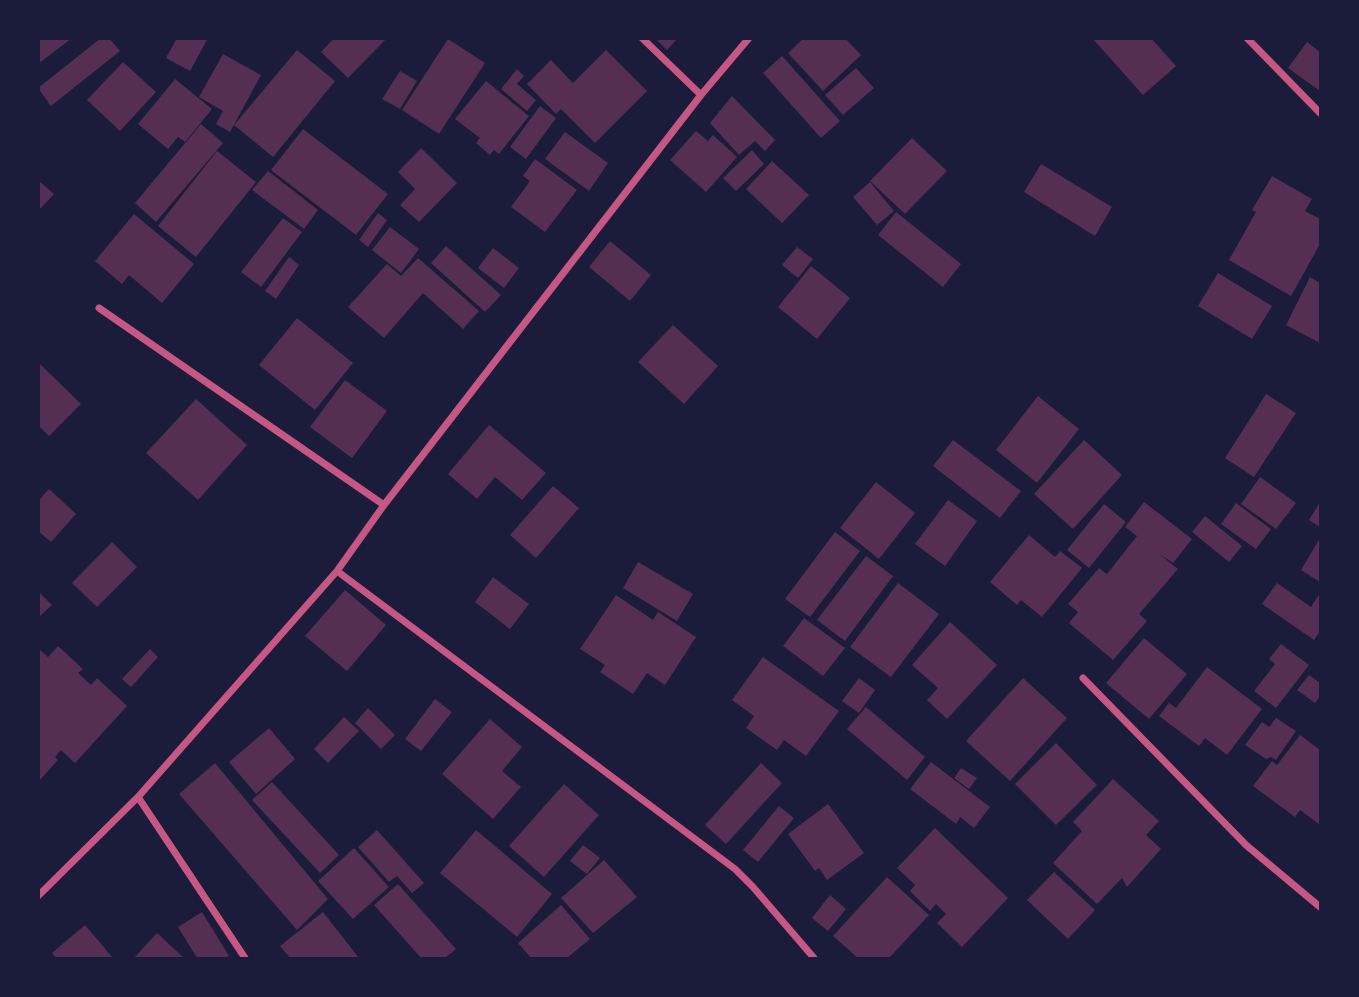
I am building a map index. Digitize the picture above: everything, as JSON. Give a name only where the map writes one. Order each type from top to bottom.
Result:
[{"type":"street","points":[[642,38],[701,95]]},
{"type":"street","points":[[38,896],[138,797],[337,571],[384,505],[748,38]]},
{"type":"street","points":[[1247,38],[1321,113]]},
{"type":"street","points":[[99,308],[384,505]]},
{"type":"street","points":[[337,571],[735,869],[754,887],[814,958]]},
{"type":"street","points":[[1083,678],[1246,845],[1321,907]]},
{"type":"street","points":[[138,797],[246,958]]},
{"type":"building","points":[[38,38],[72,38],[38,64]]},
{"type":"building","points":[[101,38],[109,38],[120,51],[51,106],[38,88]]},
{"type":"building","points":[[177,38],[208,38],[190,71],[166,58]]},
{"type":"building","points":[[334,38],[387,38],[348,78],[321,52]]},
{"type":"building","points":[[655,38],[678,38],[667,50]]},
{"type":"building","points":[[804,38],[845,38],[861,55],[823,91],[788,53]]},
{"type":"building","points":[[1092,38],[1151,38],[1176,66],[1143,95]]},
{"type":"building","points":[[448,39],[485,63],[439,134],[402,110]]},
{"type":"building","points":[[1307,42],[1320,52],[1320,91],[1288,68]]},
{"type":"building","points":[[297,50],[335,81],[273,157],[234,125]]},
{"type":"building","points":[[606,50],[647,91],[595,143],[561,109],[556,114],[527,84],[551,60],[573,83]]},
{"type":"building","points":[[223,54],[261,75],[230,132],[216,124],[223,111],[199,97]]},
{"type":"building","points":[[782,56],[840,121],[821,138],[763,73]]},
{"type":"building","points":[[123,62],[156,92],[120,131],[87,100]]},
{"type":"building","points":[[856,68],[874,88],[843,115],[825,95]]},
{"type":"building","points":[[517,69],[524,76],[517,84],[536,100],[527,111],[501,89]]},
{"type":"building","points":[[400,71],[417,81],[400,109],[382,99]]},
{"type":"building","points":[[175,79],[212,109],[185,142],[178,137],[168,149],[138,124]]},
{"type":"building","points":[[486,81],[529,116],[499,154],[494,150],[490,155],[476,143],[480,138],[455,119]]},
{"type":"building","points":[[732,96],[775,140],[765,151],[755,141],[739,155],[710,123]]},
{"type":"building","points":[[540,106],[556,118],[526,159],[510,147]]},
{"type":"building","points":[[201,124],[223,143],[156,222],[135,203]]},
{"type":"building","points":[[303,129],[388,194],[356,235],[271,170]]},
{"type":"building","points":[[696,131],[708,141],[713,135],[737,157],[706,192],[670,160]]},
{"type":"building","points":[[565,132],[608,163],[589,191],[545,159]]},
{"type":"building","points":[[912,138],[947,171],[905,214],[870,181]]},
{"type":"building","points":[[421,148],[457,183],[419,222],[400,205],[415,189],[398,172]]},
{"type":"building","points":[[752,150],[764,164],[736,191],[723,178]]},
{"type":"building","points":[[217,151],[256,182],[196,257],[158,226]]},
{"type":"building","points":[[535,159],[577,190],[545,232],[511,207],[530,181],[523,176]]},
{"type":"building","points":[[772,161],[809,195],[782,223],[746,189]]},
{"type":"building","points":[[1041,164],[1112,207],[1095,236],[1024,192]]},
{"type":"building","points":[[268,171],[318,210],[304,229],[252,190]]},
{"type":"building","points":[[1272,176],[1312,199],[1305,211],[1320,219],[1320,244],[1291,296],[1229,260],[1256,212],[1252,210]]},
{"type":"building","points":[[38,180],[54,194],[38,211]]},
{"type":"building","points":[[870,182],[894,211],[877,225],[853,197]]},
{"type":"building","points":[[896,212],[961,264],[943,287],[878,235]]},
{"type":"building","points":[[378,213],[387,220],[368,247],[359,240]]},
{"type":"building","points":[[134,214],[194,264],[162,303],[129,275],[122,284],[95,261]]},
{"type":"building","points":[[283,218],[302,232],[261,287],[241,272]]},
{"type":"building","points":[[390,227],[419,249],[401,273],[372,250]]},
{"type":"building","points":[[610,241],[651,275],[630,301],[589,267]]},
{"type":"building","points":[[446,246],[501,295],[485,312],[431,263]]},
{"type":"building","points":[[797,247],[813,259],[798,278],[782,265]]},
{"type":"building","points":[[493,248],[519,268],[504,288],[478,268]]},
{"type":"building","points":[[289,257],[299,265],[276,299],[265,291]]},
{"type":"building","points":[[418,258],[479,311],[463,329],[423,293],[384,338],[348,307],[387,264],[401,276]]},
{"type":"building","points":[[811,266],[850,298],[817,339],[778,307]]},
{"type":"building","points":[[1218,273],[1272,306],[1252,339],[1198,306]]},
{"type":"building","points":[[1310,277],[1320,283],[1320,343],[1286,325]]},
{"type":"building","points":[[297,318],[353,363],[315,410],[259,365]]},
{"type":"building","points":[[673,325],[718,366],[684,404],[638,362]]},
{"type":"building","points":[[38,362],[81,404],[49,436],[38,425]]},
{"type":"building","points":[[345,380],[387,411],[352,458],[310,427]]},
{"type":"building","points":[[1266,394],[1296,413],[1254,477],[1225,458]]},
{"type":"building","points":[[1038,396],[1079,429],[1037,483],[996,450]]},
{"type":"building","points":[[196,399],[247,445],[198,500],[146,453]]},
{"type":"building","points":[[489,425],[546,473],[522,500],[495,477],[477,499],[448,474]]},
{"type":"building","points":[[953,440],[1021,491],[1000,518],[933,466]]},
{"type":"building","points":[[1084,440],[1122,475],[1073,529],[1034,494]]},
{"type":"building","points":[[1260,477],[1296,503],[1276,529],[1241,504]]},
{"type":"building","points":[[876,482],[915,513],[879,559],[840,528]]},
{"type":"building","points":[[553,486],[579,508],[536,558],[510,535]]},
{"type":"building","points":[[49,489],[76,514],[51,542],[38,531],[38,501]]},
{"type":"building","points":[[948,500],[977,521],[945,566],[915,544]]},
{"type":"building","points":[[1144,502],[1192,539],[1173,563],[1158,553],[1178,569],[1139,614],[1147,621],[1113,660],[1069,623],[1078,612],[1068,604],[1099,568],[1107,574],[1137,536],[1125,527]]},
{"type":"building","points":[[1320,502],[1320,527],[1309,520]]},
{"type":"building","points":[[1236,503],[1271,529],[1256,549],[1221,524]]},
{"type":"building","points":[[1104,504],[1126,522],[1089,568],[1067,550]]},
{"type":"building","points":[[1205,516],[1242,546],[1229,562],[1192,532]]},
{"type":"building","points":[[835,532],[860,551],[810,617],[785,599]]},
{"type":"building","points":[[1029,535],[1055,557],[1060,551],[1082,568],[1042,617],[1021,600],[1017,605],[990,582]]},
{"type":"building","points":[[1320,538],[1320,582],[1301,570]]},
{"type":"building","points":[[112,542],[137,567],[97,607],[72,583]]},
{"type":"building","points":[[866,556],[893,576],[845,641],[817,620]]},
{"type":"building","points":[[638,562],[693,594],[677,621],[623,588]]},
{"type":"building","points":[[493,577],[529,604],[510,629],[475,602]]},
{"type":"building","points":[[898,583],[939,614],[891,677],[850,647]]},
{"type":"building","points":[[1277,583],[1311,607],[1320,593],[1320,631],[1314,640],[1262,604]]},
{"type":"building","points":[[345,590],[386,625],[347,671],[305,636]]},
{"type":"building","points":[[38,591],[52,605],[38,618]]},
{"type":"building","points":[[616,595],[653,620],[658,612],[696,637],[665,685],[647,673],[633,694],[600,672],[605,665],[580,649]]},
{"type":"building","points":[[804,618],[845,648],[823,676],[783,646]]},
{"type":"building","points":[[950,622],[997,665],[947,719],[927,700],[938,688],[912,665]]},
{"type":"building","points":[[1144,638],[1187,674],[1149,719],[1106,683]]},
{"type":"building","points":[[1281,644],[1309,665],[1276,708],[1254,691],[1275,664],[1269,659]]},
{"type":"building","points":[[58,646],[83,669],[78,673],[91,685],[97,678],[127,706],[75,763],[61,750],[55,757],[58,760],[38,782],[38,648],[48,657]]},
{"type":"building","points":[[150,649],[158,657],[131,687],[122,679]]},
{"type":"building","points":[[763,657],[839,711],[806,756],[784,740],[777,750],[746,728],[754,716],[732,700]]},
{"type":"building","points":[[1207,667],[1262,709],[1227,755],[1205,738],[1199,746],[1159,716],[1169,703],[1176,708]]},
{"type":"building","points":[[1309,675],[1320,683],[1320,696],[1315,703],[1297,690]]},
{"type":"building","points":[[859,678],[875,690],[859,713],[842,701]]},
{"type":"building","points":[[1023,678],[1067,718],[1010,781],[966,741]]},
{"type":"building","points":[[435,699],[452,712],[421,751],[405,739]]},
{"type":"building","points":[[866,707],[925,757],[907,780],[847,729]]},
{"type":"building","points":[[368,708],[395,735],[381,749],[355,723]]},
{"type":"building","points":[[344,717],[359,731],[328,763],[314,749]]},
{"type":"building","points":[[1276,718],[1296,731],[1276,760],[1271,757],[1266,759],[1245,745],[1262,722],[1269,727]]},
{"type":"building","points":[[490,719],[522,747],[502,771],[521,787],[493,819],[442,774]]},
{"type":"building","points":[[269,728],[295,759],[256,794],[229,762]]},
{"type":"building","points":[[1300,735],[1320,750],[1320,825],[1300,810],[1295,817],[1253,786],[1272,761],[1277,765]]},
{"type":"building","points":[[1056,743],[1097,785],[1056,825],[1015,784]]},
{"type":"building","points":[[931,762],[990,807],[974,828],[960,817],[956,824],[910,789]]},
{"type":"building","points":[[215,763],[328,899],[297,930],[179,794]]},
{"type":"building","points":[[761,763],[782,783],[726,844],[705,825]]},
{"type":"building","points":[[961,768],[977,778],[969,789],[954,778]]},
{"type":"building","points":[[1113,779],[1159,821],[1146,835],[1161,849],[1127,887],[1122,878],[1097,904],[1053,863],[1082,831],[1073,822]]},
{"type":"building","points":[[272,782],[339,855],[320,873],[252,800]]},
{"type":"building","points":[[564,784],[599,815],[544,877],[509,846]]},
{"type":"building","points":[[828,804],[864,853],[827,880],[819,868],[815,871],[788,834]]},
{"type":"building","points":[[779,806],[794,818],[758,862],[743,850]]},
{"type":"building","points":[[935,828],[1008,898],[962,947],[937,923],[946,914],[936,904],[930,911],[910,891],[915,885],[897,868]]},
{"type":"building","points":[[377,830],[424,883],[412,893],[397,876],[389,882],[358,847]]},
{"type":"building","points":[[476,830],[552,894],[517,937],[440,873]]},
{"type":"building","points":[[583,845],[600,858],[587,874],[570,861]]},
{"type":"building","points":[[354,848],[389,887],[353,919],[318,881]]},
{"type":"building","points":[[604,860],[637,897],[593,933],[561,898]]},
{"type":"building","points":[[1054,872],[1095,910],[1068,939],[1027,900]]},
{"type":"building","points":[[887,877],[929,915],[889,958],[858,958],[833,936]]},
{"type":"building","points":[[398,884],[456,949],[445,958],[421,958],[374,905]]},
{"type":"building","points":[[830,895],[846,909],[828,931],[812,918]]},
{"type":"building","points":[[561,905],[590,939],[567,958],[531,958],[518,943]]},
{"type":"building","points":[[202,912],[229,956],[197,958],[178,927]]},
{"type":"building","points":[[323,912],[359,958],[290,958],[280,946]]},
{"type":"building","points":[[85,925],[113,958],[56,958],[52,953]]},
{"type":"building","points":[[157,933],[184,958],[134,958]]}]
